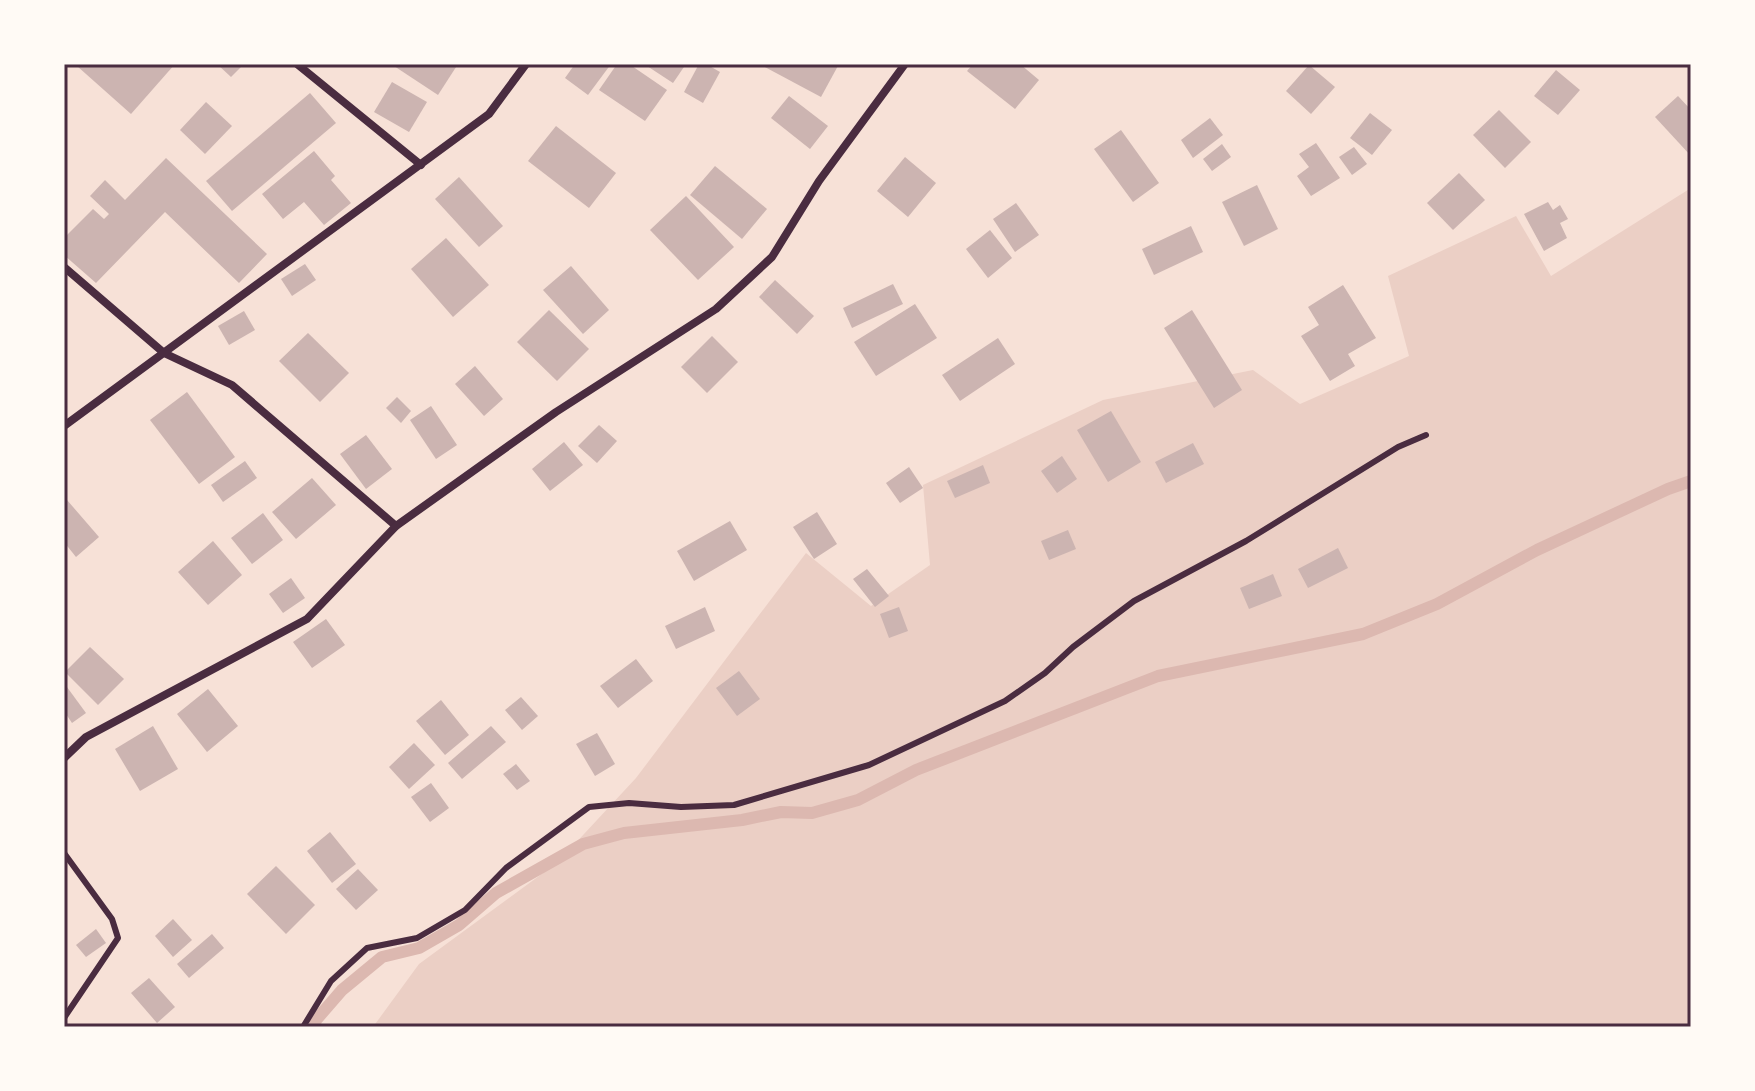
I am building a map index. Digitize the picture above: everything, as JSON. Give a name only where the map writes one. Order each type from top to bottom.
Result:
[{"type":"street","points":[[297,64],[421,165]]},
{"type":"street","points":[[64,426],[489,114],[526,64]]},
{"type":"street","points":[[64,758],[86,737],[307,619],[396,526],[556,412],[716,309],[772,257],[819,181],[905,64]]},
{"type":"street","points":[[64,267],[164,353],[232,385],[396,526]]},
{"type":"lane","points":[[303,1027],[331,981],[367,948],[417,938],[465,910],[506,868],[589,807],[629,803],[681,807],[734,805],[869,765],[1005,701],[1134,601],[1246,541],[1398,447],[1426,435]]},
{"type":"lane","points":[[64,853],[112,919],[118,938],[64,1018]]},
{"type":"shaded area","points":[[1691,188],[1691,1027],[373,1027],[419,964],[558,862],[636,778],[806,553],[871,606],[930,565],[923,485],[1103,400],[1253,370],[1300,404],[1409,356],[1388,276],[1516,216],[1551,276]]},
{"type":"building","points":[[175,64],[131,114],[77,66]]},
{"type":"building","points":[[217,64],[244,64],[231,77]]},
{"type":"building","points":[[458,64],[438,95],[394,66]]},
{"type":"building","points":[[575,64],[611,64],[588,95],[565,78]]},
{"type":"building","points":[[617,64],[629,64],[667,90],[645,121],[599,90]]},
{"type":"building","points":[[644,64],[686,64],[673,83]]},
{"type":"building","points":[[699,64],[706,64],[720,72],[703,103],[684,92]]},
{"type":"building","points":[[759,64],[839,64],[821,97]]},
{"type":"building","points":[[973,64],[1020,64],[1039,80],[1015,109],[967,71]]},
{"type":"building","points":[[1309,65],[1335,87],[1311,114],[1286,91]]},
{"type":"building","points":[[1556,70],[1580,90],[1558,115],[1534,96]]},
{"type":"building","points":[[392,82],[427,102],[409,132],[374,112]]},
{"type":"building","points":[[310,93],[336,123],[232,211],[206,181]]},
{"type":"building","points":[[789,96],[828,126],[810,149],[771,118]]},
{"type":"building","points":[[1678,96],[1691,110],[1691,156],[1655,117]]},
{"type":"building","points":[[206,102],[232,126],[205,154],[180,130]]},
{"type":"building","points":[[1499,110],[1531,142],[1505,168],[1473,135]]},
{"type":"building","points":[[1370,113],[1392,130],[1372,155],[1350,138]]},
{"type":"building","points":[[1210,118],[1223,135],[1193,158],[1181,140]]},
{"type":"building","points":[[556,126],[616,173],[589,208],[528,161]]},
{"type":"building","points":[[1121,130],[1159,183],[1133,202],[1094,149]]},
{"type":"building","points":[[1316,143],[1340,178],[1311,196],[1297,176],[1309,167],[1299,154]]},
{"type":"building","points":[[1222,144],[1231,157],[1212,171],[1203,159]]},
{"type":"building","points":[[1354,147],[1367,164],[1352,175],[1339,157]]},
{"type":"building","points":[[314,151],[335,176],[331,180],[351,203],[324,225],[304,202],[283,219],[262,194]]},
{"type":"building","points":[[905,157],[936,183],[908,217],[877,191]]},
{"type":"building","points":[[166,158],[267,254],[239,283],[165,212],[96,283],[64,255],[64,238],[93,209],[104,219],[109,214],[90,196],[105,180],[125,200]]},
{"type":"building","points":[[715,166],[767,209],[742,239],[690,195]]},
{"type":"building","points":[[1459,173],[1485,200],[1453,230],[1427,203]]},
{"type":"building","points":[[459,177],[503,226],[479,247],[435,199]]},
{"type":"building","points":[[1257,185],[1278,229],[1244,246],[1222,202]]},
{"type":"building","points":[[686,196],[734,247],[698,280],[650,230]]},
{"type":"building","points":[[1548,202],[1553,210],[1560,205],[1568,219],[1560,223],[1567,238],[1544,251],[1524,214]]},
{"type":"building","points":[[1016,203],[1039,235],[1015,252],[993,219]]},
{"type":"building","points":[[1191,226],[1203,252],[1154,275],[1142,249]]},
{"type":"building","points":[[990,230],[1012,258],[988,278],[966,249]]},
{"type":"building","points":[[446,238],[489,285],[453,317],[411,269]]},
{"type":"building","points":[[305,264],[316,280],[292,296],[281,279]]},
{"type":"building","points":[[571,266],[609,310],[583,334],[543,290]]},
{"type":"building","points":[[775,280],[814,316],[797,334],[759,297]]},
{"type":"building","points":[[893,284],[903,304],[852,328],[843,308]]},
{"type":"building","points":[[1343,285],[1376,338],[1348,354],[1355,366],[1330,381],[1301,336],[1319,325],[1308,307]]},
{"type":"building","points":[[915,304],[937,338],[876,376],[854,342]]},
{"type":"building","points":[[549,310],[589,349],[557,381],[517,342]]},
{"type":"building","points":[[1192,310],[1242,390],[1214,408],[1164,328]]},
{"type":"building","points":[[244,311],[255,330],[229,345],[218,326]]},
{"type":"building","points":[[308,333],[349,373],[320,402],[279,361]]},
{"type":"building","points":[[712,336],[738,362],[707,393],[681,367]]},
{"type":"building","points":[[998,338],[1015,364],[960,401],[942,375]]},
{"type":"building","points":[[475,366],[503,399],[484,416],[455,384]]},
{"type":"building","points":[[187,392],[235,457],[199,484],[150,420]]},
{"type":"building","points":[[397,397],[411,411],[401,423],[386,408]]},
{"type":"building","points":[[431,406],[457,445],[436,459],[410,420]]},
{"type":"building","points":[[1111,411],[1141,462],[1108,482],[1077,430]]},
{"type":"building","points":[[599,425],[617,441],[597,463],[578,446]]},
{"type":"building","points":[[366,435],[392,469],[366,489],[340,454]]},
{"type":"building","points":[[564,442],[583,465],[550,491],[532,469]]},
{"type":"building","points":[[1193,443],[1204,464],[1166,483],[1155,462]]},
{"type":"building","points":[[1062,456],[1077,479],[1057,493],[1041,471]]},
{"type":"building","points":[[245,461],[257,478],[223,502],[211,485]]},
{"type":"building","points":[[983,465],[990,483],[955,498],[947,481]]},
{"type":"building","points":[[909,467],[923,488],[900,503],[886,483]]},
{"type":"building","points":[[312,478],[336,505],[296,539],[272,512]]},
{"type":"building","points":[[67,500],[99,537],[76,557],[64,542],[64,503]]},
{"type":"building","points":[[817,512],[837,544],[814,559],[793,527]]},
{"type":"building","points":[[263,513],[283,540],[252,564],[231,538]]},
{"type":"building","points":[[730,521],[747,550],[694,581],[677,551]]},
{"type":"building","points":[[1068,530],[1076,549],[1049,560],[1041,541]]},
{"type":"building","points":[[213,541],[242,575],[208,605],[178,572]]},
{"type":"building","points":[[1338,548],[1348,568],[1308,588],[1298,569]]},
{"type":"building","points":[[867,569],[889,596],[875,607],[853,579]]},
{"type":"building","points":[[1273,574],[1282,596],[1249,609],[1240,588]]},
{"type":"building","points":[[291,578],[305,598],[283,613],[269,594]]},
{"type":"building","points":[[705,607],[715,631],[676,649],[665,626]]},
{"type":"building","points":[[899,607],[908,631],[889,638],[880,614]]},
{"type":"building","points":[[326,619],[345,645],[312,668],[293,642]]},
{"type":"building","points":[[90,647],[124,679],[98,705],[65,672]]},
{"type":"building","points":[[636,659],[653,681],[618,708],[600,686]]},
{"type":"building","points":[[739,671],[760,699],[737,716],[716,688]]},
{"type":"building","points":[[64,683],[86,713],[72,723],[64,711]]},
{"type":"building","points":[[208,689],[238,726],[207,752],[177,714]]},
{"type":"building","points":[[521,697],[538,716],[522,730],[505,710]]},
{"type":"building","points":[[441,700],[469,735],[445,755],[416,721]]},
{"type":"building","points":[[153,726],[178,769],[140,791],[115,749]]},
{"type":"building","points":[[491,726],[506,742],[462,779],[448,763]]},
{"type":"building","points":[[597,733],[615,764],[595,776],[576,744]]},
{"type":"building","points":[[414,743],[435,765],[409,789],[389,767]]},
{"type":"building","points":[[516,764],[530,781],[517,790],[503,774]]},
{"type":"building","points":[[431,783],[449,808],[430,822],[411,797]]},
{"type":"building","points":[[330,832],[356,864],[332,883],[307,851]]},
{"type":"building","points":[[276,866],[315,905],[286,934],[247,894]]},
{"type":"building","points":[[358,869],[378,890],[356,910],[336,889]]},
{"type":"building","points":[[173,919],[192,940],[173,957],[155,936]]},
{"type":"building","points":[[96,929],[106,943],[86,957],[76,945]]},
{"type":"building","points":[[212,934],[224,948],[189,978],[177,964]]},
{"type":"building","points":[[149,978],[175,1007],[157,1023],[131,993]]},
{"type":"waterway","points":[[314,1027],[316,1020],[342,990],[382,957],[419,948],[459,925],[496,893],[583,844],[624,833],[742,820],[781,812],[812,813],[858,800],[916,770],[1158,676],[1363,634],[1437,604],[1537,550],[1691,481]]}]
